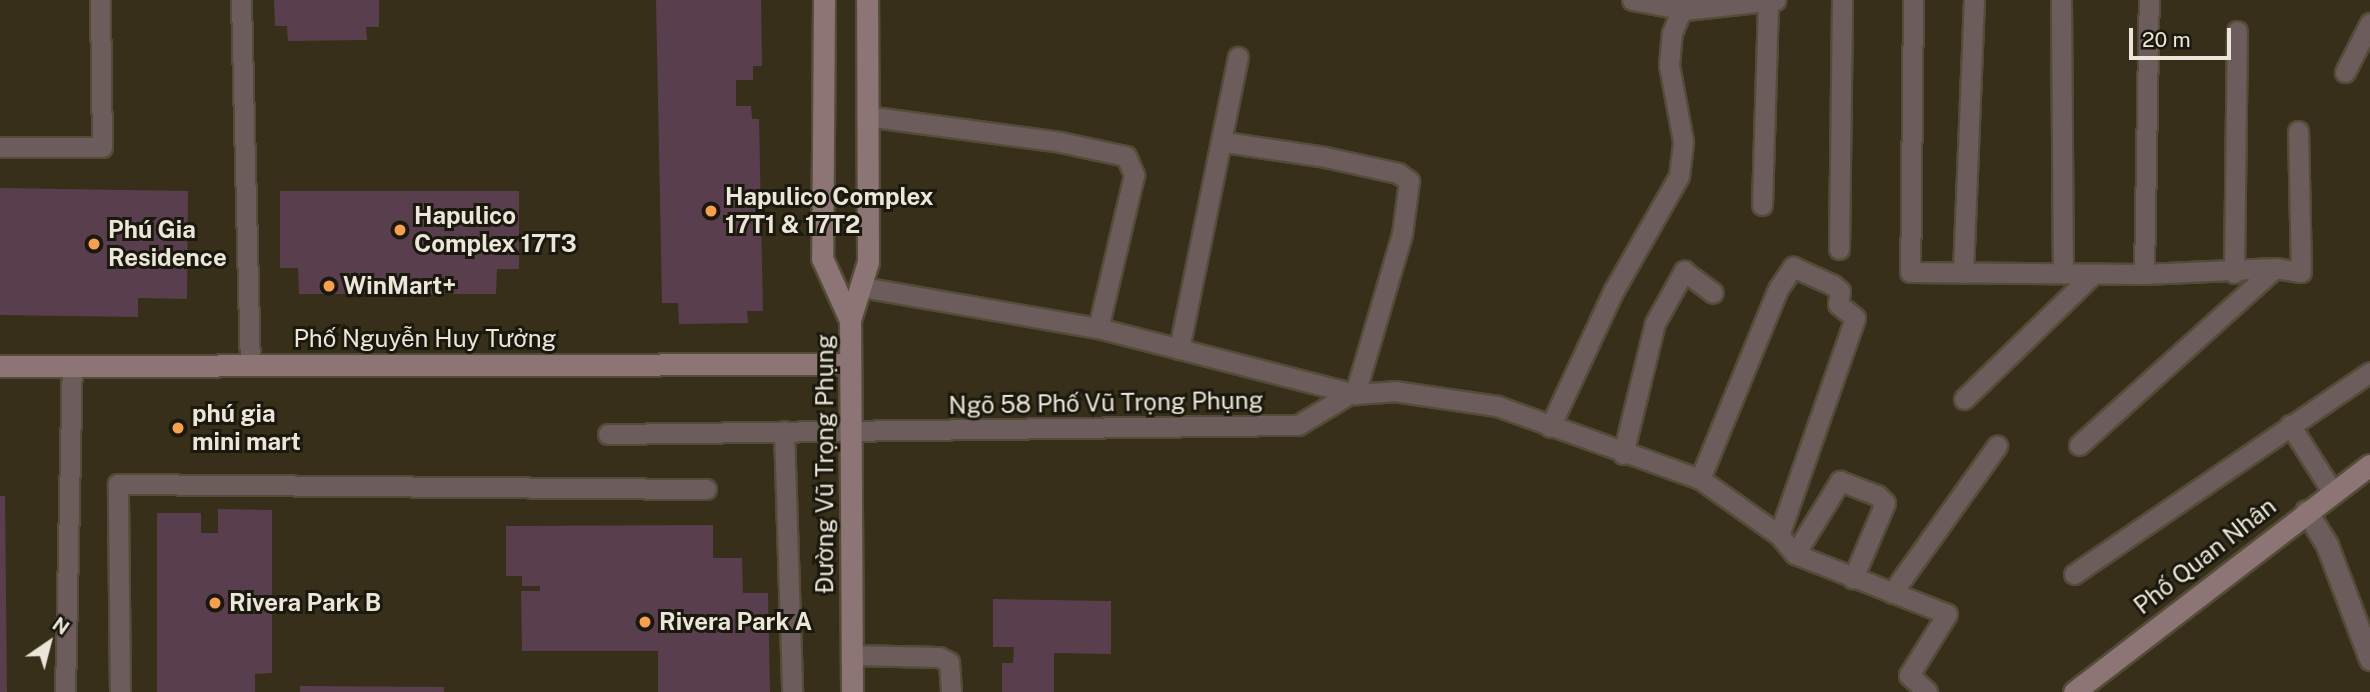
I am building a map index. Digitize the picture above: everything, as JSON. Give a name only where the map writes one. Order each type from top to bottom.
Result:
[{"type":"street","name":"Đường Vũ Trọng Phụng","points":[[824,0],[822,258],[850,320]]},
{"type":"street","name":"Đường Vũ Trọng Phụng","points":[[852,692],[850,320],[868,262],[867,0]]},
{"type":"street","name":"Phố Nguyễn Huy Tưởng","points":[[0,366],[850,365]]},
{"type":"street","name":"Phố Quan Nhân","points":[[2074,692],[2332,491],[2370,465]]},
{"type":"street","points":[[2306,511],[2327,545],[2370,659]]},
{"type":"lane","points":[[0,147],[102,146],[100,0]]},
{"type":"lane","points":[[241,0],[250,366]]},
{"type":"lane","points":[[1632,0],[1685,5],[1775,0]]},
{"type":"lane","points":[[1762,205],[1768,0]]},
{"type":"lane","points":[[1839,249],[1842,0]]},
{"type":"lane","points":[[1913,0],[1910,272],[2144,274],[2234,273],[2276,268],[2301,272],[2298,131]]},
{"type":"lane","points":[[1963,273],[1974,0]]},
{"type":"lane","points":[[2061,0],[2063,273]]},
{"type":"lane","points":[[2144,274],[2149,0]]},
{"type":"lane","points":[[1550,426],[1614,290],[1679,176],[1682,141],[1669,65],[1672,33],[1685,5]]},
{"type":"lane","points":[[2346,72],[2370,23]]},
{"type":"lane","points":[[2234,273],[2237,31]]},
{"type":"lane","points":[[1179,349],[1224,142],[1238,57]]},
{"type":"lane","points":[[866,116],[1060,142],[1126,156],[1134,175],[1098,328]]},
{"type":"lane","points":[[1224,142],[1325,157],[1398,173],[1409,181],[1402,234],[1353,394]]},
{"type":"lane","points":[[1700,479],[1778,289],[1793,267],[1833,285],[1840,291],[1838,304],[1855,318],[1779,535]]},
{"type":"lane","points":[[2079,445],[2276,268]]},
{"type":"lane","points":[[1623,454],[1655,323],[1684,271],[1713,293]]},
{"type":"lane","points":[[1964,398],[2093,274]]},
{"type":"lane","points":[[862,287],[1098,328],[1353,394],[1394,391],[1497,406],[1623,454],[1700,479],[1779,535],[1795,554],[1947,614],[1909,675],[1927,692]]},
{"type":"lane","points":[[65,692],[72,366]]},
{"type":"lane","points":[[2074,574],[2370,372]]},
{"type":"lane","name":"Ngõ 58 Phố Vũ Trọng Phụng","points":[[608,434],[1298,425],[1353,394]]},
{"type":"lane","points":[[2290,425],[2332,491]]},
{"type":"lane","points":[[785,431],[792,692]]},
{"type":"lane","points":[[1892,593],[1997,446]]},
{"type":"lane","points":[[1795,554],[1840,481],[1877,495],[1885,503],[1853,578]]},
{"type":"lane","points":[[120,692],[118,484],[706,489]]},
{"type":"lane","points":[[852,655],[939,657],[948,662],[951,692]]},
{"type":"building","points":[[274,0],[379,0],[379,27],[366,27],[367,40],[288,41],[287,26],[275,26]]},
{"type":"building","name":"Hapulico Complex 17T1 & 17T2","points":[[656,0],[761,0],[762,66],[753,66],[753,80],[736,80],[736,106],[751,106],[752,119],[759,119],[763,311],[747,311],[748,323],[679,324],[678,303],[662,303]]},
{"type":"building","name":"Phú Gia Residence","points":[[0,188],[188,191],[187,299],[138,298],[138,317],[0,315]]},
{"type":"building","name":"Hapulico Complex 17T3","points":[[280,191],[519,191],[519,269],[497,269],[496,294],[299,294],[298,268],[280,268]]},
{"type":"building","points":[[0,496],[5,496],[7,692],[0,692]]},
{"type":"building","name":"Rivera Park B","points":[[218,509],[272,510],[272,673],[255,674],[255,692],[157,692],[157,513],[201,513],[201,533],[218,533]]},
{"type":"building","name":"Rivera Park A","points":[[713,525],[713,558],[742,558],[743,593],[768,593],[770,692],[658,692],[658,651],[522,651],[521,591],[540,591],[540,586],[522,586],[522,576],[506,576],[506,526]]},
{"type":"building","points":[[993,599],[1111,601],[1111,654],[1054,653],[1054,692],[1002,692],[1002,663],[1013,663],[1014,647],[993,647]]},
{"type":"building","name":"Rivera Park B","points":[[300,686],[444,687],[444,692],[300,692]]},
{"type":"place","name":"Hapulico Complex 17T1 & 17T2","points":[[711,211]]},
{"type":"place","name":"Hapulico Complex 17T3","points":[[400,230]]},
{"type":"place","name":"Phú Gia Residence","points":[[94,244]]},
{"type":"place","name":"WinMart+","points":[[329,286]]},
{"type":"place","name":"phú gia mini mart","points":[[178,428]]},
{"type":"place","name":"Rivera Park B","points":[[215,603]]},
{"type":"place","name":"Rivera Park A","points":[[645,622]]}]
